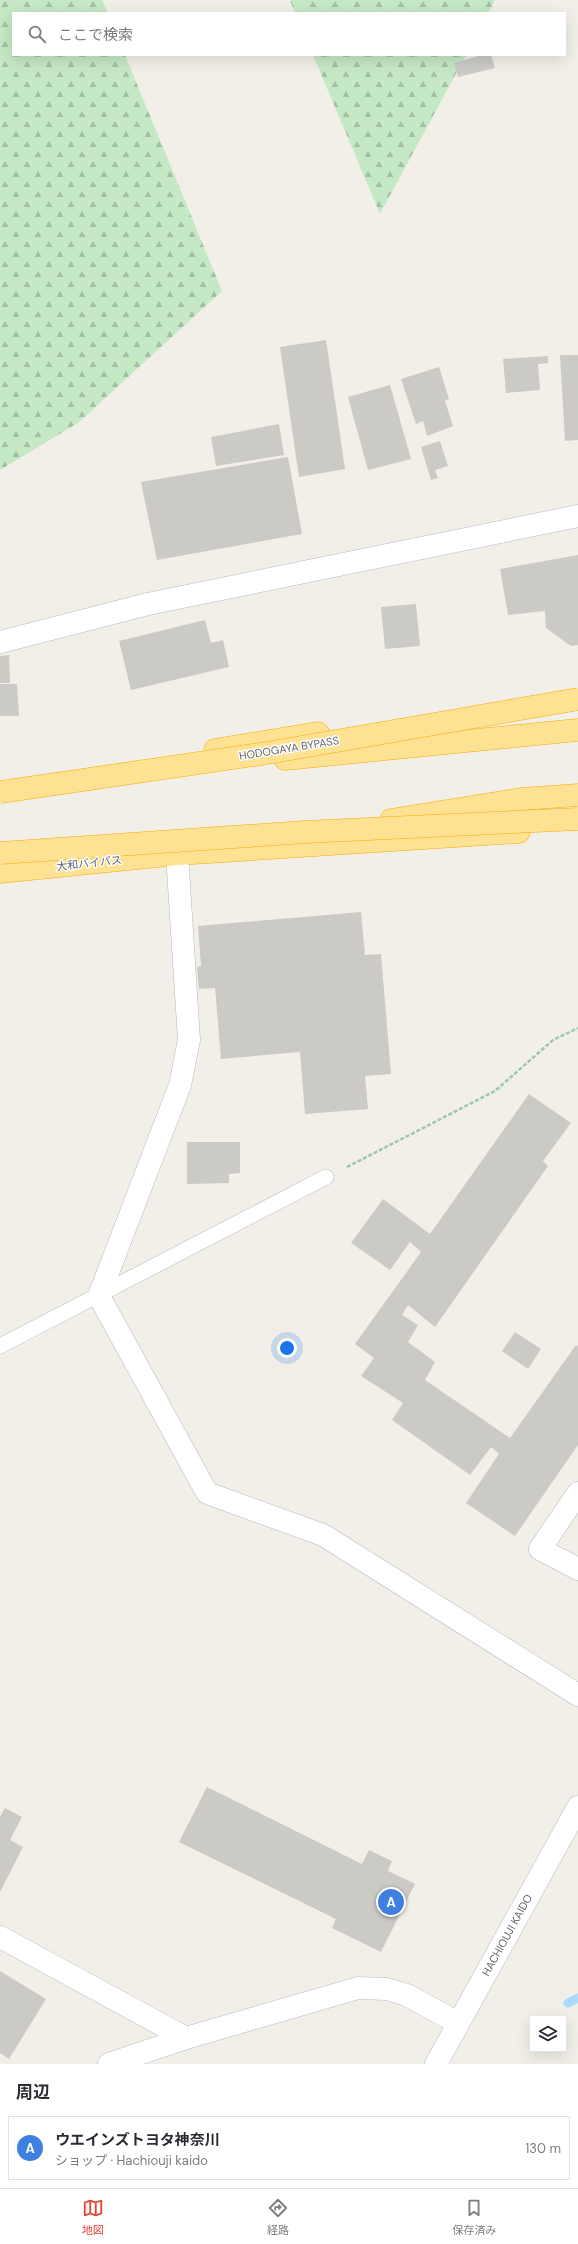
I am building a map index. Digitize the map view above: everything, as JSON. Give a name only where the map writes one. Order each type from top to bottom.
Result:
[{"type":"highway","name":"HODOGAYA BYPASS","points":[[0,788],[261,754],[578,699]]},
{"type":"highway","points":[[0,788],[578,730]]},
{"type":"highway","points":[[177,854],[522,799],[578,795]]},
{"type":"highway","points":[[0,853],[305,832],[578,819]]},
{"type":"highway","points":[[177,854],[578,827]]},
{"type":"highway","name":"大和バイパス","points":[[0,872],[177,854]]},
{"type":"street","points":[[0,642],[148,604],[578,516]]},
{"type":"street","points":[[177,854],[189,1040],[180,1086],[99,1296],[207,1493],[323,1534],[578,1695]]},
{"type":"street","points":[[578,1493],[540,1549],[578,1569]]},
{"type":"street","name":"HACHIOUJI KAIDO","points":[[436,2064],[578,1807]]},
{"type":"street","points":[[0,1937],[186,2038]]},
{"type":"street","points":[[109,2064],[186,2038],[358,1988],[387,1989],[407,1995],[458,2023]]},
{"type":"lane","points":[[0,1346],[326,1178]]},
{"type":"path","points":[[326,1178],[495,1091],[553,1040],[578,1028]]},
{"type":"green space","points":[[0,0],[102,0],[108,12],[12,12],[12,56],[125,56],[222,291],[78,423],[0,470]]},
{"type":"green space","points":[[290,0],[495,0],[489,12],[295,12]]},
{"type":"green space","points":[[313,56],[465,56],[380,214]]},
{"type":"building","points":[[478,56],[491,56],[495,68],[458,77],[454,63]]},
{"type":"building","points":[[326,340],[345,469],[299,477],[280,347]]},
{"type":"building","points":[[560,355],[578,355],[578,440],[565,441]]},
{"type":"building","points":[[548,356],[548,363],[538,364],[540,390],[506,393],[503,359]]},
{"type":"building","points":[[439,367],[449,399],[445,401],[453,426],[427,436],[423,421],[416,424],[401,379]]},
{"type":"building","points":[[390,385],[411,459],[368,470],[348,397]]},
{"type":"building","points":[[279,424],[284,455],[216,466],[211,437]]},
{"type":"building","points":[[440,441],[448,466],[435,470],[438,478],[431,480],[421,447]]},
{"type":"building","points":[[288,457],[302,534],[157,560],[141,482]]},
{"type":"building","points":[[578,555],[578,645],[571,646],[546,628],[545,611],[508,615],[500,569]]},
{"type":"building","points":[[416,604],[420,646],[385,649],[381,607]]},
{"type":"building","points":[[205,620],[211,643],[223,640],[229,667],[131,690],[119,641]]},
{"type":"building","points":[[9,655],[10,683],[0,683],[0,656]]},
{"type":"building","points":[[0,684],[17,684],[19,716],[0,716]]},
{"type":"building","points":[[361,912],[365,955],[381,954],[391,1074],[365,1076],[368,1109],[305,1114],[300,1052],[221,1059],[215,988],[199,989],[197,967],[201,966],[198,926]]},
{"type":"building","points":[[529,1094],[571,1123],[543,1161],[548,1166],[435,1327],[408,1305],[402,1315],[418,1325],[408,1342],[435,1362],[425,1380],[510,1438],[576,1345],[578,1346],[578,1445],[515,1536],[466,1503],[499,1454],[491,1447],[470,1475],[392,1420],[403,1403],[361,1376],[374,1358],[355,1344],[421,1252],[410,1242],[390,1270],[351,1243],[383,1199],[430,1234]]},
{"type":"building","points":[[187,1142],[240,1142],[240,1173],[229,1174],[229,1183],[187,1184]]},
{"type":"building","points":[[515,1332],[541,1349],[528,1369],[502,1351]]},
{"type":"building","points":[[207,1787],[362,1864],[369,1850],[392,1861],[388,1871],[415,1884],[381,1952],[332,1928],[336,1919],[179,1842]]},
{"type":"building","points":[[5,1808],[22,1817],[10,1840],[23,1847],[0,1892],[0,1817]]},
{"type":"building","points":[[0,1971],[46,1999],[9,2059],[0,2053]]},
{"type":"waterway","points":[[568,2003],[578,1998]]},
{"type":"place","name":"ウエインズトヨタ神奈川","points":[[391,1902]]}]
